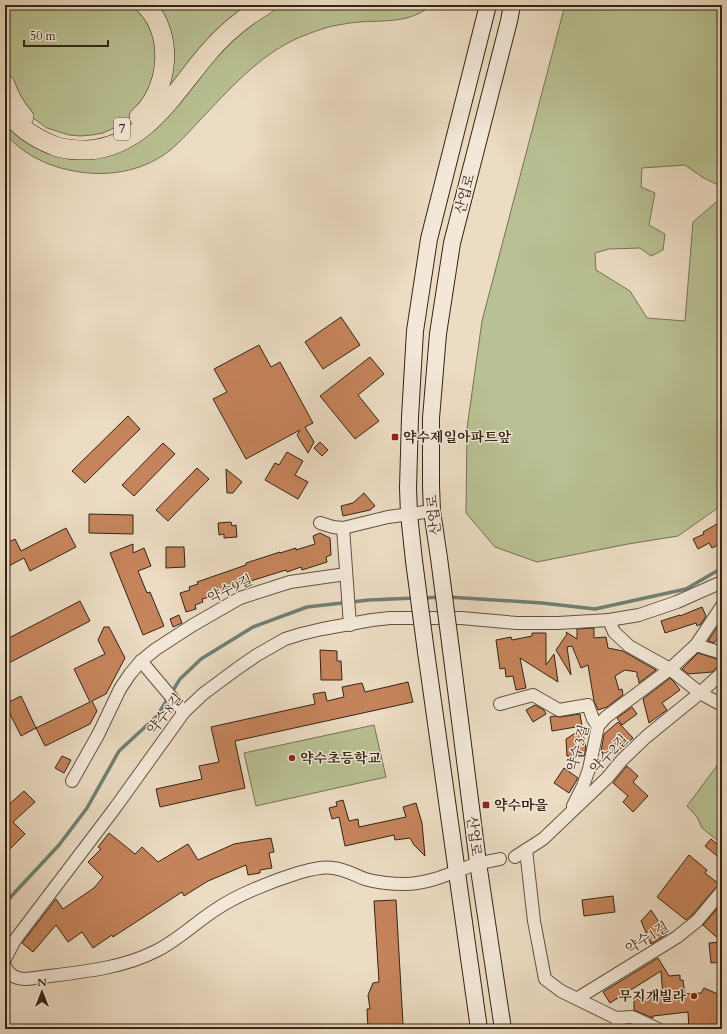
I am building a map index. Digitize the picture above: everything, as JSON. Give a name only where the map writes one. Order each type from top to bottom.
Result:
[{"type":"highway","name":"7","points":[[5,84],[9,96],[19,112],[32,124],[45,132],[60,138],[77,141],[95,140],[118,131],[144,113],[154,100],[161,84],[164,70],[162,35],[157,22],[145,5]]},
{"type":"highway","points":[[5,108],[10,116],[24,130],[40,140],[61,148],[79,150],[98,149],[116,144],[134,135],[152,121],[207,53],[243,19],[265,5]]},
{"type":"main road","name":"산업로","points":[[479,1029],[414,561],[408,488],[415,331],[427,254],[433,224],[488,5]]},
{"type":"main road","name":"산업로","points":[[503,1029],[478,863],[432,512],[431,418],[438,334],[451,250],[512,5]]},
{"type":"street","points":[[320,523],[343,528],[388,517],[432,512]]},
{"type":"street","points":[[343,528],[350,621]]},
{"type":"street","name":"약수9길","points":[[72,781],[98,735],[120,689],[141,661],[156,649],[240,598],[290,582],[346,580]]},
{"type":"street","points":[[722,582],[677,602],[639,615],[609,620],[614,632],[629,646],[670,670],[700,693],[722,705]]},
{"type":"street","name":"약수3길","points":[[566,817],[577,799],[589,769],[598,726],[606,717],[670,670],[696,645],[722,606]]},
{"type":"street","name":"약수8길","points":[[5,959],[15,940],[112,812],[184,712],[204,694],[238,668],[285,639],[350,621],[436,618],[517,623],[558,623],[609,620]]},
{"type":"street","points":[[696,645],[722,653]]},
{"type":"street","points":[[141,661],[184,712]]},
{"type":"street","name":"약수2길","points":[[515,857],[543,838],[607,778],[641,741],[722,673]]},
{"type":"street","points":[[500,704],[533,695],[559,710],[588,705],[593,720],[598,726]]},
{"type":"street","points":[[526,850],[534,921],[545,978],[561,991],[578,998],[618,1024],[632,1017],[658,1029]]},
{"type":"street","points":[[5,966],[12,976],[20,980],[26,980],[115,966],[133,961],[170,943],[204,917],[233,900],[254,890],[308,870],[325,867],[335,868],[366,879],[394,884],[427,881],[478,863],[500,859]]},
{"type":"street","name":"약수1길","points":[[578,998],[677,937],[697,921],[722,891]]},
{"type":"green space","points":[[7,5],[135,5],[141,11],[153,34],[157,59],[153,85],[133,114],[114,128],[103,133],[80,136],[69,135],[47,128],[29,115],[8,78]]},
{"type":"green space","points":[[155,5],[249,5],[203,44],[171,86],[168,83]]},
{"type":"green space","points":[[279,5],[431,5],[422,12],[401,19],[355,22],[332,26],[283,45],[245,75],[222,97],[182,140],[162,156],[140,167],[105,173],[81,172],[60,168],[34,157],[18,147],[5,133],[5,123],[27,142],[48,154],[59,157],[85,159],[101,157],[217,57],[234,38],[256,20]]},
{"type":"green space","points":[[565,5],[722,5],[722,179],[718,185],[702,177],[685,165],[642,168],[641,187],[655,193],[649,225],[665,234],[663,250],[651,256],[640,248],[609,249],[595,253],[596,270],[630,291],[647,318],[685,321],[693,222],[722,197],[722,505],[678,536],[537,562],[495,547],[466,513],[467,428],[482,321]]},
{"type":"green space","points":[[374,725],[386,777],[256,806],[244,753]]},
{"type":"green space","points":[[722,759],[722,844],[702,828],[697,817],[687,806]]},
{"type":"building","points":[[341,317],[360,345],[323,369],[305,342]]},
{"type":"building","points":[[259,345],[271,367],[280,362],[313,423],[305,427],[314,442],[308,453],[297,435],[300,430],[246,459],[213,399],[227,392],[214,369]]},
{"type":"building","points":[[370,357],[384,374],[358,395],[379,421],[355,439],[320,396]]},
{"type":"building","points":[[128,416],[140,429],[85,483],[72,471]]},
{"type":"building","points":[[320,442],[328,450],[322,456],[314,448]]},
{"type":"building","points":[[163,443],[175,454],[134,496],[122,485]]},
{"type":"building","points":[[287,452],[303,461],[295,475],[308,482],[298,499],[265,480],[275,463],[279,465]]},
{"type":"building","points":[[197,468],[209,479],[168,521],[156,510]]},
{"type":"building","points":[[226,469],[242,482],[233,493],[227,493]]},
{"type":"building","points":[[364,493],[375,506],[370,510],[343,516],[341,506],[353,503]]},
{"type":"building","points":[[89,514],[133,515],[133,534],[89,533]]},
{"type":"building","points":[[722,521],[722,532],[718,535],[722,543],[712,548],[709,543],[698,549],[693,539],[704,534],[703,532]]},
{"type":"building","points":[[231,522],[232,526],[236,525],[237,537],[224,538],[224,534],[219,535],[218,523]]},
{"type":"building","points":[[66,528],[76,547],[30,571],[24,558],[5,568],[5,544],[15,539],[21,551]]},
{"type":"building","points":[[320,533],[330,538],[331,555],[326,557],[327,562],[302,570],[301,567],[287,572],[286,570],[212,593],[213,596],[202,599],[203,602],[195,605],[196,609],[186,612],[180,593],[190,590],[189,587],[198,584],[197,582],[246,565],[246,563],[280,552],[296,548],[296,550],[315,544],[313,536]]},
{"type":"building","points":[[133,544],[133,553],[144,548],[151,566],[138,571],[147,593],[150,592],[164,626],[143,635],[110,553]]},
{"type":"building","points":[[166,547],[184,547],[185,567],[166,568]]},
{"type":"building","points":[[80,601],[90,621],[5,665],[5,640]]},
{"type":"building","points":[[702,607],[706,616],[701,624],[697,626],[696,623],[665,633],[661,621],[680,616]]},
{"type":"building","points":[[179,615],[182,623],[173,627],[170,619]]},
{"type":"building","points":[[722,620],[722,633],[714,643],[708,641]]},
{"type":"building","points":[[104,627],[109,627],[125,658],[106,694],[92,701],[97,711],[90,724],[45,746],[36,728],[90,702],[74,669],[105,654],[98,640]]},
{"type":"building","points":[[594,628],[594,638],[606,637],[608,648],[623,651],[656,670],[639,683],[637,672],[625,670],[615,676],[619,690],[622,689],[623,695],[607,707],[598,710],[594,701],[588,665],[581,668],[572,646],[567,647],[571,675],[556,650],[567,634],[566,632],[577,639],[577,629]]},
{"type":"building","points":[[532,633],[546,633],[546,665],[554,654],[558,682],[520,658],[526,688],[516,690],[513,676],[506,677],[505,668],[500,669],[496,640],[511,637],[512,640],[532,636]]},
{"type":"building","points":[[320,650],[337,651],[337,661],[341,661],[342,680],[321,680]]},
{"type":"building","points":[[698,653],[717,659],[721,664],[712,672],[688,674],[682,669]]},
{"type":"building","points":[[670,678],[680,690],[662,703],[667,710],[649,723],[643,699]]},
{"type":"building","points":[[408,682],[413,702],[235,741],[245,788],[160,807],[156,789],[202,779],[199,766],[219,762],[211,727],[315,704],[313,694],[325,692],[327,701],[344,697],[342,687],[362,683],[365,692]]},
{"type":"building","points":[[21,696],[36,728],[21,736],[5,704]]},
{"type":"building","points":[[535,705],[544,710],[546,714],[533,722],[526,710]]},
{"type":"building","points":[[632,707],[637,714],[622,725],[617,718]]},
{"type":"building","points":[[580,714],[582,726],[552,731],[550,717]]},
{"type":"building","points":[[618,722],[633,738],[619,750],[618,753],[601,752],[604,734]]},
{"type":"building","points":[[582,729],[586,748],[584,756],[567,756],[566,739]]},
{"type":"building","points":[[62,756],[71,760],[64,773],[55,768]]},
{"type":"building","points":[[627,766],[638,776],[633,782],[648,796],[633,812],[623,802],[628,796],[613,783]]},
{"type":"building","points":[[564,768],[578,778],[569,793],[554,783]]},
{"type":"building","points":[[24,791],[35,802],[13,822],[25,834],[5,854],[5,808]]},
{"type":"building","points":[[343,800],[349,821],[358,819],[359,827],[406,817],[403,807],[416,803],[422,823],[425,856],[414,845],[410,838],[395,840],[394,835],[345,846],[339,817],[332,819],[329,808],[337,806],[336,802]]},
{"type":"building","points":[[109,833],[135,854],[142,847],[158,862],[188,844],[198,860],[234,844],[271,838],[274,852],[269,853],[272,868],[260,870],[260,873],[248,875],[246,865],[208,881],[184,896],[182,892],[113,937],[112,935],[93,948],[82,932],[68,942],[56,925],[33,952],[22,943],[56,899],[63,909],[94,888],[103,877],[88,862],[101,849],[98,847]]},
{"type":"building","points":[[711,839],[722,848],[722,860],[705,846]]},
{"type":"building","points":[[689,855],[707,870],[705,873],[719,884],[686,920],[657,897]]},
{"type":"building","points":[[613,896],[615,912],[584,916],[582,900]]},
{"type":"building","points":[[396,900],[403,1024],[396,1029],[368,1029],[367,1009],[370,1009],[368,995],[373,983],[379,982],[374,901]]},
{"type":"building","points":[[722,903],[722,942],[703,925]]},
{"type":"building","points":[[651,910],[667,934],[651,944],[641,921]]},
{"type":"building","points":[[722,942],[722,962],[711,963],[709,943]]},
{"type":"building","points":[[658,958],[669,976],[680,975],[680,980],[683,980],[685,994],[701,993],[704,988],[720,995],[720,1001],[722,1001],[722,1029],[689,1029],[688,1012],[653,1016],[653,1018],[634,1010],[634,999],[663,997],[661,971],[610,1003],[603,992]]},
{"type":"waterway","points":[[448,597],[542,603],[595,609],[686,589],[722,568]]},
{"type":"waterway","points":[[424,598],[439,597]]},
{"type":"waterway","points":[[5,903],[59,845],[87,808],[119,751],[157,716],[180,679],[201,659],[253,627],[307,607],[369,600],[415,598]]},
{"type":"place","name":"약수제일아파트앞","points":[[395,437]]},
{"type":"place","name":"약수초등학교","points":[[292,758]]},
{"type":"place","name":"약수마을","points":[[486,805]]},
{"type":"place","name":"무지개빌라","points":[[694,996]]}]
